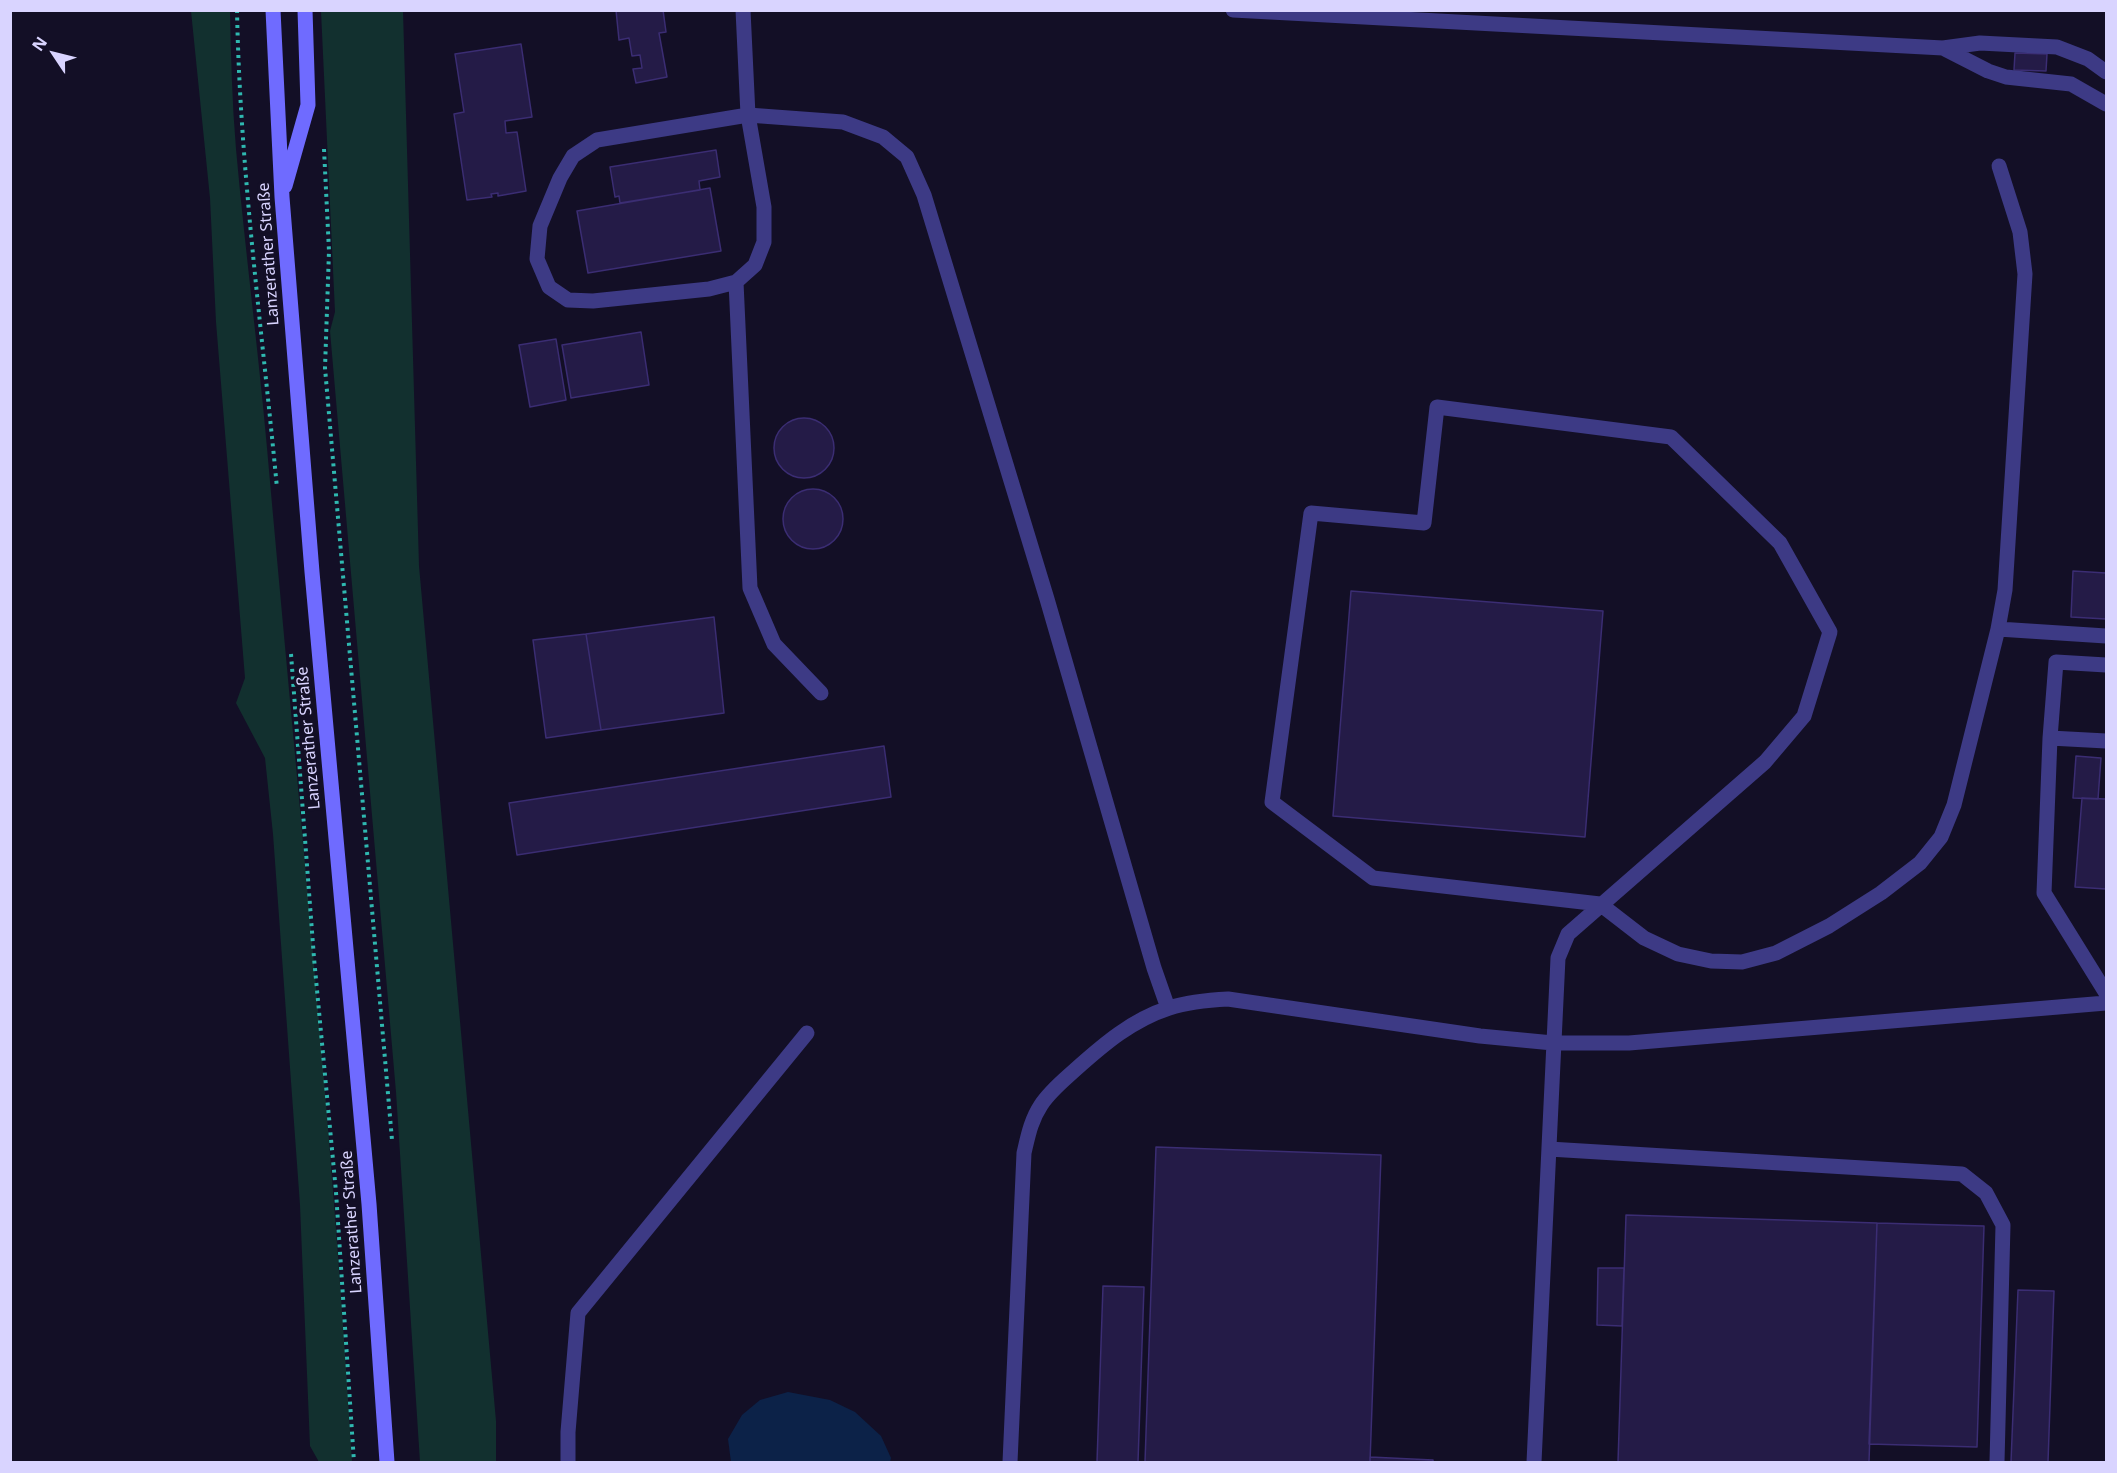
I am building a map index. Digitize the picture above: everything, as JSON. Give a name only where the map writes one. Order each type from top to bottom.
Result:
[{"type":"main road","name":"Lanzerather Straße","points":[[273,10],[282,197],[311,560],[369,1204],[387,1462]]},
{"type":"main road","points":[[282,197],[308,105],[305,10]]},
{"type":"lane","points":[[743,10],[748,115],[764,207],[764,242],[755,265],[736,282],[709,289],[593,301],[568,300],[549,287],[537,259],[540,226],[560,177],[573,156],[597,140],[748,115],[843,122],[884,136],[907,157],[924,195],[938,240],[1047,599],[1154,968],[1168,1008]]},
{"type":"lane","points":[[1233,10],[1943,48],[1980,43],[2057,47],[2088,59],[2106,72]]},
{"type":"lane","points":[[1943,48],[1988,71],[2006,77],[2071,84],[2106,104]]},
{"type":"lane","points":[[1534,1462],[1558,958],[1568,934],[1600,904],[1765,762],[1804,717],[1830,632],[1780,543],[1671,437],[1437,406],[1424,524],[1311,513],[1272,802],[1373,878],[1600,904],[1644,938],[1678,954],[1711,961],[1742,962],[1776,953],[1829,926],[1881,893],[1920,863],[1941,837],[1954,805],[1998,629],[2005,590],[2025,274],[2020,232],[1999,166]]},
{"type":"lane","points":[[736,282],[750,588],[774,644],[821,693]]},
{"type":"lane","points":[[1998,629],[2106,636]]},
{"type":"lane","points":[[2106,665],[2056,662],[2050,738],[2044,893],[2106,993]]},
{"type":"lane","points":[[2050,738],[2106,741]]},
{"type":"lane","points":[[1011,1462],[1024,1153],[1029,1128],[1042,1104],[1059,1084],[1105,1043],[1132,1024],[1168,1008],[1197,1001],[1228,999],[1480,1036],[1553,1043],[1629,1042],[2106,1002]]},
{"type":"lane","points":[[568,1462],[568,1431],[578,1313],[807,1033]]},
{"type":"lane","points":[[1549,1149],[1962,1174],[1986,1193],[2003,1225],[1997,1462]]},
{"type":"path","points":[[237,10],[243,153],[277,496]]},
{"type":"path","points":[[324,148],[329,251],[325,368],[392,1142]]},
{"type":"path","points":[[290,648],[314,958],[336,1192],[354,1462]]},
{"type":"green space","points":[[191,11],[230,11],[236,149],[263,411],[313,955],[352,1462],[319,1462],[310,1446],[300,1205],[273,834],[265,758],[236,703],[245,678],[216,322],[210,198]]},
{"type":"green space","points":[[321,11],[403,11],[419,566],[496,1421],[496,1462],[420,1462],[396,1092],[330,331],[335,312]]},
{"type":"water","points":[[788,1392],[830,1400],[855,1412],[881,1436],[891,1458],[890,1462],[731,1462],[728,1439],[742,1415],[760,1400]]},
{"type":"building","points":[[616,10],[663,10],[666,32],[659,33],[667,77],[636,83],[633,69],[642,68],[640,55],[632,56],[629,38],[619,40]]},
{"type":"building","points":[[521,44],[532,117],[505,121],[506,133],[517,132],[526,191],[498,196],[498,193],[491,194],[492,197],[467,200],[454,114],[464,112],[455,54]]},
{"type":"building","points":[[2015,53],[2047,54],[2046,71],[2014,70]]},
{"type":"building","points":[[716,150],[720,177],[699,181],[700,190],[620,203],[619,196],[615,197],[610,167]]},
{"type":"building","points":[[710,188],[721,251],[588,273],[577,211]]},
{"type":"building","points":[[641,332],[649,385],[571,398],[562,345]]},
{"type":"building","points":[[556,339],[566,400],[530,407],[519,345]]},
{"type":"building","points":[[798,418],[810,418],[821,423],[829,431],[834,448],[832,460],[821,473],[810,478],[798,478],[787,473],[779,465],[774,454],[774,442],[779,431],[787,423]]},
{"type":"building","points":[[807,489],[819,489],[835,497],[841,507],[843,519],[841,531],[835,541],[819,549],[807,549],[791,541],[783,525],[783,513],[791,497]]},
{"type":"building","points":[[2073,571],[2106,573],[2106,619],[2071,617]]},
{"type":"building","points":[[1351,591],[1603,611],[1585,837],[1333,816]]},
{"type":"building","points":[[714,617],[724,713],[601,730],[586,634]]},
{"type":"building","points":[[586,634],[601,730],[546,738],[533,640]]},
{"type":"building","points":[[884,746],[891,797],[517,855],[509,803]]},
{"type":"building","points":[[2076,756],[2101,758],[2098,799],[2073,798]]},
{"type":"building","points":[[2082,798],[2106,799],[2106,889],[2075,887]]},
{"type":"building","points":[[1156,1147],[1381,1155],[1370,1462],[1145,1462]]},
{"type":"building","points":[[1626,1215],[1877,1223],[1869,1462],[1618,1462]]},
{"type":"building","points":[[1877,1223],[1984,1226],[1977,1447],[1869,1444]]},
{"type":"building","points":[[1598,1268],[1624,1268],[1622,1326],[1597,1325]]},
{"type":"building","points":[[1103,1286],[1144,1287],[1138,1462],[1097,1462]]},
{"type":"building","points":[[2018,1290],[2054,1291],[2048,1462],[2011,1462]]},
{"type":"building","points":[[1370,1457],[1433,1460],[1433,1462],[1370,1462]]}]
